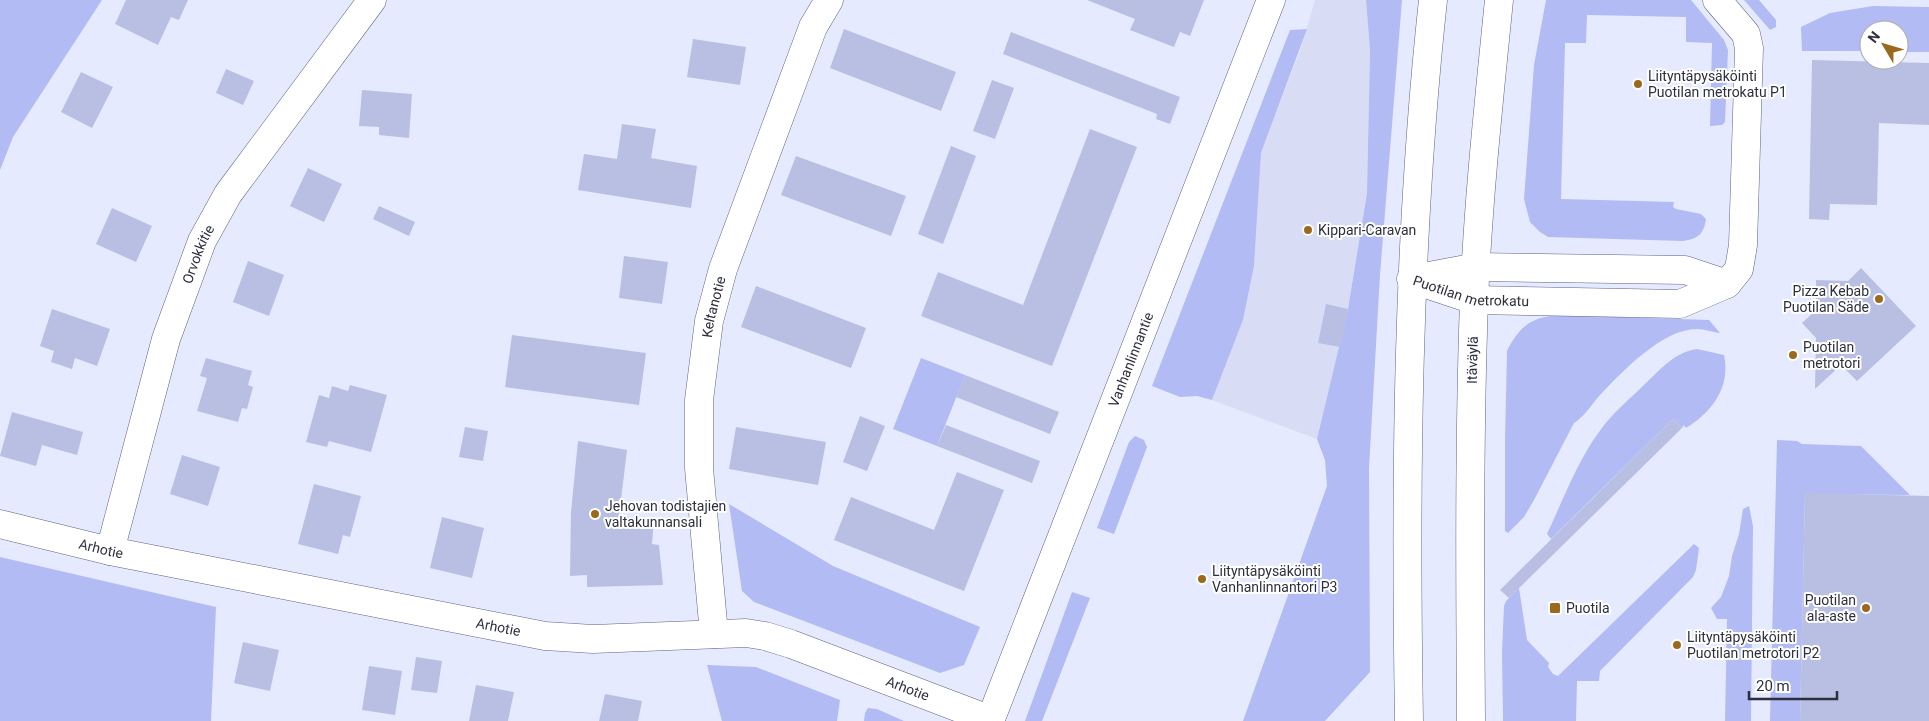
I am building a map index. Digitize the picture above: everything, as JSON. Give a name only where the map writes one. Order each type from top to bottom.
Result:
[{"type":"street","name":"Orvokkitie","points":[[110,551],[166,339],[202,241],[228,194],[372,0]]},
{"type":"street","name":"Keltanotie","points":[[714,634],[699,468],[699,400],[709,320],[723,269],[813,27],[829,0]]},
{"type":"street","name":"Vanhanlinnantie","points":[[990,721],[1271,0]]},
{"type":"street","points":[[1409,721],[1406,544],[1411,279],[1426,64],[1433,0]]},
{"type":"street","name":"Itäväylä","points":[[1471,721],[1470,548],[1474,300],[1487,123],[1499,0]]},
{"type":"street","points":[[1717,0],[1746,34],[1749,48],[1743,245],[1739,269],[1727,284]]},
{"type":"street","name":"Puotilan metrokatu","points":[[1411,279],[1477,267],[1685,270],[1727,284]]},
{"type":"street","name":"Puotilan metrokatu","points":[[1411,279],[1474,300],[1680,304],[1727,284]]},
{"type":"street","name":"Arhotie","points":[[0,524],[110,551],[545,636],[593,639],[746,633],[774,638],[990,721]]},
{"type":"shaded area","points":[[0,0],[102,0],[13,137],[0,170]]},
{"type":"shaded area","name":"Kippari-Caravan","points":[[1315,0],[1366,0],[1370,50],[1367,193],[1348,309],[1317,439],[1212,400],[1243,320],[1254,266],[1261,153],[1301,48]]},
{"type":"shaded area","points":[[1366,0],[1402,0],[1380,275],[1369,468],[1370,672],[1325,721],[1243,721],[1327,486],[1325,460],[1317,439],[1348,309],[1367,193],[1370,50]]},
{"type":"shaded area","points":[[1546,0],[1691,0],[1724,40],[1728,50],[1725,122],[1722,125],[1710,126],[1712,43],[1686,42],[1686,17],[1587,15],[1586,43],[1565,43],[1561,199],[1674,202],[1673,207],[1676,209],[1701,214],[1706,219],[1702,232],[1693,239],[1683,241],[1548,237],[1530,222],[1524,199],[1534,65]]},
{"type":"shaded area","points":[[1744,0],[1759,0],[1776,20],[1776,27],[1770,30]]},
{"type":"shaded area","points":[[1873,6],[1929,7],[1929,52],[1909,52],[1909,20],[1859,20],[1859,51],[1802,51],[1801,27],[1830,13]]},
{"type":"shaded area","points":[[1307,29],[1261,153],[1254,266],[1243,320],[1212,400],[1197,396],[1180,397],[1152,386],[1290,30]]},
{"type":"shaded area","points":[[1560,315],[1709,320],[1720,333],[1700,329],[1684,331],[1670,336],[1657,344],[1631,364],[1574,423],[1524,517],[1508,533],[1505,531],[1507,351],[1517,335],[1528,324],[1534,320]]},
{"type":"shaded area","points":[[1697,349],[1724,355],[1725,378],[1717,398],[1711,406],[1686,428],[1684,425],[1682,428],[1673,419],[1551,539],[1547,534],[1571,482],[1584,456],[1604,425],[1669,361],[1682,353]]},
{"type":"shaded area","points":[[921,358],[965,375],[937,446],[893,429]]},
{"type":"shaded area","points":[[1135,436],[1144,440],[1147,447],[1114,534],[1097,528],[1129,442]]},
{"type":"shaded area","points":[[1777,440],[1797,441],[1802,444],[1861,446],[1910,495],[1805,494],[1800,721],[1770,721]]},
{"type":"shaded area","points":[[729,504],[833,566],[980,627],[964,665],[940,673],[754,602],[742,591]]},
{"type":"shaded area","points":[[1749,506],[1753,526],[1751,721],[1725,721],[1727,619],[1717,619],[1711,608],[1721,597],[1729,576],[1743,509]]},
{"type":"shaded area","points":[[1694,544],[1699,548],[1696,570],[1693,577],[1600,671],[1599,681],[1577,681],[1576,721],[1503,721],[1502,652],[1504,606],[1506,601],[1519,588],[1527,640],[1549,663],[1548,667],[1553,674],[1558,676]]},
{"type":"shaded area","points":[[0,557],[216,607],[211,721],[0,721]]},
{"type":"shaded area","points":[[1072,592],[1090,598],[1042,721],[1025,721]]},
{"type":"shaded area","points":[[707,665],[756,667],[840,700],[837,721],[722,721]]},
{"type":"shaded area","points":[[868,708],[877,709],[904,721],[864,721]]},
{"type":"building","points":[[126,0],[188,0],[179,20],[171,17],[158,45],[115,24]]},
{"type":"building","points":[[1087,0],[1204,0],[1190,36],[1180,32],[1174,47],[1130,30],[1135,19]]},
{"type":"building","points":[[844,29],[956,72],[941,111],[830,68]]},
{"type":"building","points":[[1011,32],[1180,97],[1170,124],[1156,119],[1157,114],[1003,54]]},
{"type":"building","points":[[693,39],[746,47],[740,85],[687,77]]},
{"type":"building","points":[[1812,60],[1859,61],[1859,70],[1909,70],[1909,62],[1929,63],[1929,125],[1879,123],[1877,205],[1830,204],[1829,220],[1809,219]]},
{"type":"building","points":[[226,69],[254,81],[243,105],[216,93]]},
{"type":"building","points":[[81,72],[113,87],[92,128],[61,112]]},
{"type":"building","points":[[992,80],[1014,88],[995,139],[973,131]]},
{"type":"building","points":[[362,90],[412,94],[409,138],[379,135],[379,127],[359,126]]},
{"type":"building","points":[[622,124],[656,129],[651,158],[697,166],[691,208],[578,190],[584,154],[617,159]]},
{"type":"building","points":[[1090,129],[1137,147],[1052,366],[921,316],[938,272],[1023,305]]},
{"type":"building","points":[[951,146],[976,156],[943,244],[918,234]]},
{"type":"building","points":[[796,156],[906,196],[891,236],[781,195]]},
{"type":"building","points":[[308,168],[342,184],[324,222],[290,206]]},
{"type":"building","points":[[379,206],[415,222],[409,236],[373,219]]},
{"type":"building","points":[[112,208],[152,226],[136,262],[96,244]]},
{"type":"building","points":[[624,256],[668,262],[662,304],[619,298]]},
{"type":"building","points":[[248,261],[284,275],[269,316],[233,302]]},
{"type":"building","points":[[1861,268],[1916,326],[1857,381],[1841,365],[1815,389],[1816,338],[1802,323],[1816,310],[1816,280],[1848,281]]},
{"type":"building","points":[[756,286],[866,328],[851,368],[741,327]]},
{"type":"building","points":[[1326,304],[1348,309],[1340,347],[1318,343]]},
{"type":"building","points":[[52,309],[110,329],[97,366],[75,358],[72,369],[51,362],[54,351],[40,346]]},
{"type":"building","points":[[512,335],[646,353],[639,405],[505,387]]},
{"type":"building","points":[[206,358],[252,371],[248,385],[253,387],[247,409],[242,408],[238,422],[197,411],[207,378],[200,376]]},
{"type":"building","points":[[965,375],[1059,412],[1050,434],[956,397]]},
{"type":"building","points":[[350,385],[387,395],[371,452],[329,441],[327,447],[306,442],[319,395],[329,398],[332,386],[348,391]]},
{"type":"building","points":[[12,412],[83,432],[77,455],[42,445],[36,466],[0,456]]},
{"type":"building","points":[[860,416],[885,426],[867,471],[843,462]]},
{"type":"building","points":[[1673,419],[1682,428],[1509,598],[1500,590]]},
{"type":"building","points":[[946,425],[1040,461],[1032,483],[937,446]]},
{"type":"building","points":[[465,427],[488,431],[483,461],[459,457]]},
{"type":"building","points":[[736,427],[826,442],[818,485],[729,469]]},
{"type":"building","name":"Jehovan todistajien valtakunnansali","points":[[578,441],[627,450],[619,516],[654,519],[652,544],[659,545],[663,585],[587,587],[587,575],[570,576],[571,512]]},
{"type":"building","points":[[182,455],[220,467],[208,506],[170,494]]},
{"type":"building","points":[[957,472],[1004,490],[964,591],[834,540],[851,497],[934,530]]},
{"type":"building","points":[[314,484],[361,496],[350,537],[343,535],[338,554],[298,544]]},
{"type":"building","name":"Puotilan ala-aste","points":[[1805,493],[1929,496],[1929,721],[1800,721]]},
{"type":"building","points":[[442,517],[484,528],[472,578],[430,568]]},
{"type":"building","points":[[243,642],[279,650],[270,691],[234,683]]},
{"type":"building","points":[[416,657],[442,661],[437,693],[411,690]]},
{"type":"building","points":[[369,666],[402,671],[395,715],[362,710]]},
{"type":"building","points":[[476,685],[514,692],[508,721],[469,721]]},
{"type":"building","points":[[605,694],[642,701],[638,721],[599,721]]},
{"type":"place","name":"Liityntäpysäköinti Puotilan metrokatu P1","points":[[1638,84]]},
{"type":"place","name":"Kippari-Caravan","points":[[1308,230]]},
{"type":"place","name":"Pizza Kebab Puotilan Säde","points":[[1879,299]]},
{"type":"place","name":"Puotilan metrotori","points":[[1793,355]]},
{"type":"place","name":"Jehovan todistajien valtakunnansali","points":[[595,514]]},
{"type":"place","name":"Liityntäpysäköinti Vanhanlinnantori P3","points":[[1202,579]]},
{"type":"place","name":"Puotila","points":[[1555,608]]},
{"type":"place","name":"Puotilan ala-aste","points":[[1866,608]]},
{"type":"place","name":"Liityntäpysäköinti Puotilan metrotori P2","points":[[1677,645]]}]
